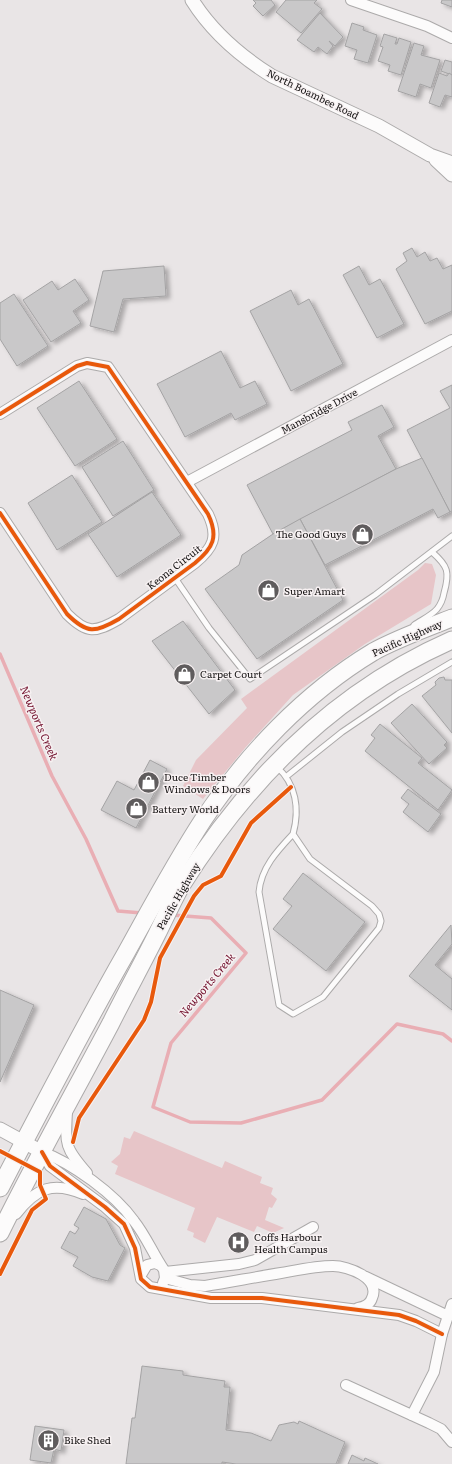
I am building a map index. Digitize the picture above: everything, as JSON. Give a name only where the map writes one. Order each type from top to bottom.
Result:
[{"type":"highway","name":"Pacific Highway","points":[[0,1188],[155,900],[203,820],[236,776],[272,735],[320,690],[374,651],[452,618]]},
{"type":"highway","name":"Pacific Highway","points":[[0,1234],[172,903],[201,856],[228,818],[281,770],[318,723],[349,698],[417,655],[452,640]]},
{"type":"street","name":"North Boambee Road","points":[[192,0],[200,12],[224,40],[272,76],[379,126],[430,155],[452,163]]},
{"type":"street","points":[[351,0],[427,26],[452,38]]},
{"type":"street","name":"North Boambee Road","points":[[430,155],[452,175]]},
{"type":"street","name":"Mansbridge Drive","points":[[187,482],[452,340]]},
{"type":"street","name":"Keona Circuit","points":[[0,414],[77,366],[87,363],[108,367],[210,518],[214,534],[212,545],[207,553],[175,578],[107,626],[94,630],[79,626],[67,614],[0,513]]},
{"type":"street","points":[[67,1105],[66,1132],[68,1149],[96,1184],[133,1219],[163,1272],[161,1285],[153,1288]]},
{"type":"street","points":[[0,1129],[42,1152],[65,1162],[96,1184]]},
{"type":"street","points":[[42,1152],[50,1166],[93,1197],[124,1224],[135,1248],[143,1283],[153,1288],[211,1298],[262,1298],[356,1309],[408,1318],[442,1334]]},
{"type":"street","points":[[0,1234],[24,1204],[32,1196],[43,1190],[52,1187],[62,1188],[93,1197]]},
{"type":"street","points":[[163,1272],[239,1264],[255,1260],[313,1227]]},
{"type":"street","points":[[140,1275],[147,1265],[151,1263],[163,1272],[198,1286],[323,1266],[341,1267],[361,1274],[448,1316]]},
{"type":"street","points":[[356,1309],[368,1305],[371,1302],[374,1291],[369,1281],[361,1274]]},
{"type":"street","points":[[412,1415],[434,1372],[442,1334],[452,1304]]},
{"type":"street","points":[[346,1385],[441,1429],[452,1442]]},
{"type":"lane","points":[[175,578],[209,628],[250,679],[375,595],[408,568],[452,536]]},
{"type":"lane","points":[[374,651],[436,610],[442,603],[448,574],[442,561],[432,552]]},
{"type":"lane","points":[[293,834],[310,859],[372,906],[379,914],[381,921],[374,933],[322,997],[293,1014],[279,1005],[259,892],[260,880],[270,861],[293,834],[296,822],[297,807],[281,770],[452,662]]},
{"type":"shaded area","points":[[425,563],[432,564],[436,575],[431,604],[365,644],[293,695],[245,748],[203,799],[183,786],[196,760],[247,708],[241,699],[418,570]]},
{"type":"shaded area","points":[[134,1131],[222,1168],[225,1161],[262,1177],[260,1183],[273,1188],[271,1194],[277,1199],[272,1208],[269,1207],[265,1220],[284,1228],[273,1233],[257,1226],[254,1232],[217,1217],[205,1243],[193,1237],[194,1233],[187,1230],[195,1208],[115,1174],[118,1166],[111,1162],[120,1154],[124,1137],[130,1139]]},
{"type":"building","points":[[253,0],[271,0],[275,5],[263,16],[253,6],[256,3]]},
{"type":"building","points":[[286,0],[317,0],[314,3],[322,9],[301,33],[276,12]]},
{"type":"building","points":[[442,0],[452,0],[452,7],[441,3]]},
{"type":"building","points":[[320,13],[343,37],[335,46],[329,41],[333,46],[327,54],[318,47],[314,52],[297,40]]},
{"type":"building","points":[[352,23],[364,27],[363,30],[377,35],[368,63],[354,59],[357,50],[345,46]]},
{"type":"building","points":[[384,34],[397,38],[395,44],[397,44],[399,38],[411,42],[401,75],[388,71],[390,65],[378,61],[383,47],[380,46]]},
{"type":"building","points":[[414,43],[424,46],[421,55],[440,60],[431,88],[420,84],[416,97],[398,91]]},
{"type":"building","points":[[445,60],[452,62],[452,75],[441,71]]},
{"type":"building","points":[[439,73],[447,76],[449,73],[452,75],[452,97],[445,95],[440,107],[429,103]]},
{"type":"building","points":[[412,248],[417,257],[425,252],[430,261],[437,258],[443,269],[452,265],[452,311],[425,324],[396,269],[407,261],[403,253]]},
{"type":"building","points":[[164,266],[166,296],[123,299],[114,332],[90,326],[103,271]]},
{"type":"building","points":[[359,266],[369,285],[380,279],[404,324],[377,338],[343,275]]},
{"type":"building","points":[[75,279],[89,300],[73,311],[81,323],[51,342],[23,300],[52,281],[58,290]]},
{"type":"building","points":[[291,290],[298,305],[309,299],[343,364],[291,391],[250,311]]},
{"type":"building","points":[[14,294],[48,346],[17,366],[0,339],[0,303]]},
{"type":"building","points":[[221,351],[240,388],[255,381],[267,404],[235,420],[231,413],[185,437],[157,384]]},
{"type":"building","points":[[79,381],[117,439],[75,466],[37,408]]},
{"type":"building","points":[[452,385],[452,511],[450,512],[407,430],[450,408],[440,391]]},
{"type":"building","points":[[382,405],[394,427],[378,436],[396,469],[273,534],[247,485],[352,430],[348,422]]},
{"type":"building","points":[[123,441],[154,490],[113,516],[82,467]]},
{"type":"building","points":[[422,458],[450,512],[438,518],[433,509],[325,565],[300,519],[396,469]]},
{"type":"building","points":[[72,475],[102,522],[57,550],[28,503]]},
{"type":"building","points":[[152,492],[181,535],[117,577],[88,534]]},
{"type":"building","points":[[300,519],[343,600],[257,659],[205,589],[239,565],[242,555],[273,534]]},
{"type":"building","points":[[183,621],[235,690],[209,714],[152,641]]},
{"type":"building","points":[[444,677],[445,680],[452,680],[452,733],[422,696],[436,685],[435,682],[439,678]]},
{"type":"building","points":[[412,704],[447,742],[444,745],[447,748],[429,764],[391,723]]},
{"type":"building","points":[[380,724],[422,758],[418,763],[452,790],[438,810],[365,751],[375,738],[371,735]]},
{"type":"building","points":[[150,760],[167,769],[136,828],[101,810],[117,781],[134,790]]},
{"type":"building","points":[[408,789],[441,814],[428,832],[403,812],[409,804],[401,798]]},
{"type":"building","points":[[303,873],[365,922],[326,971],[273,929],[292,906],[283,899]]},
{"type":"building","points":[[451,925],[452,944],[435,965],[452,979],[452,1010],[409,976]]},
{"type":"building","points":[[0,990],[34,1005],[0,1082]]},
{"type":"building","points":[[84,1207],[106,1219],[120,1245],[125,1248],[108,1281],[92,1277],[73,1266],[78,1257],[61,1248],[70,1231],[75,1234],[79,1228],[74,1225]]},
{"type":"building","points":[[142,1366],[183,1371],[183,1375],[225,1381],[224,1387],[230,1387],[226,1430],[251,1433],[271,1441],[279,1425],[294,1422],[298,1424],[299,1421],[345,1442],[336,1464],[236,1464],[222,1462],[222,1464],[126,1464],[132,1418],[135,1418]]},
{"type":"building","name":"Bike Shed","points":[[35,1426],[64,1430],[61,1451],[54,1449],[51,1463],[30,1460]]},
{"type":"building","points":[[352,1455],[364,1461],[365,1458],[378,1464],[348,1464]]},
{"type":"waterway","name":"Newports Creek","points":[[0,654],[52,776],[86,839],[118,911],[142,913]]},
{"type":"waterway","name":"Newports Creek","points":[[172,915],[211,918],[246,953],[171,1043],[153,1107],[190,1122],[241,1123],[322,1100],[397,1024],[443,1034],[452,1041]]},
{"type":"cycle path","points":[[0,414],[77,366],[87,363],[108,367],[208,514],[213,529],[213,536],[210,547],[195,563],[119,619],[104,627],[92,629],[80,625],[67,614],[0,513]]},
{"type":"cycle path","points":[[73,1142],[79,1118],[144,1020],[151,1002],[160,958],[194,896],[203,885],[221,876],[251,823],[291,787]]},
{"type":"cycle path","points":[[0,1151],[40,1172],[40,1185],[46,1199],[32,1210],[0,1274]]},
{"type":"cycle path","points":[[42,1152],[50,1166],[105,1207],[124,1224],[135,1248],[141,1279],[150,1287],[211,1298],[262,1298],[399,1315],[416,1321],[442,1334]]},
{"type":"place","name":"The Good Guys","points":[[362,534]]},
{"type":"place","name":"Super Amart","points":[[269,591]]},
{"type":"place","name":"Carpet Court","points":[[184,674]]},
{"type":"place","name":"Duce Timber Windows & Doors","points":[[149,783]]},
{"type":"place","name":"Battery World","points":[[136,809]]},
{"type":"place","name":"Coffs Harbour Health Campus","points":[[239,1243]]},
{"type":"place","name":"Bike Shed","points":[[48,1440]]}]
